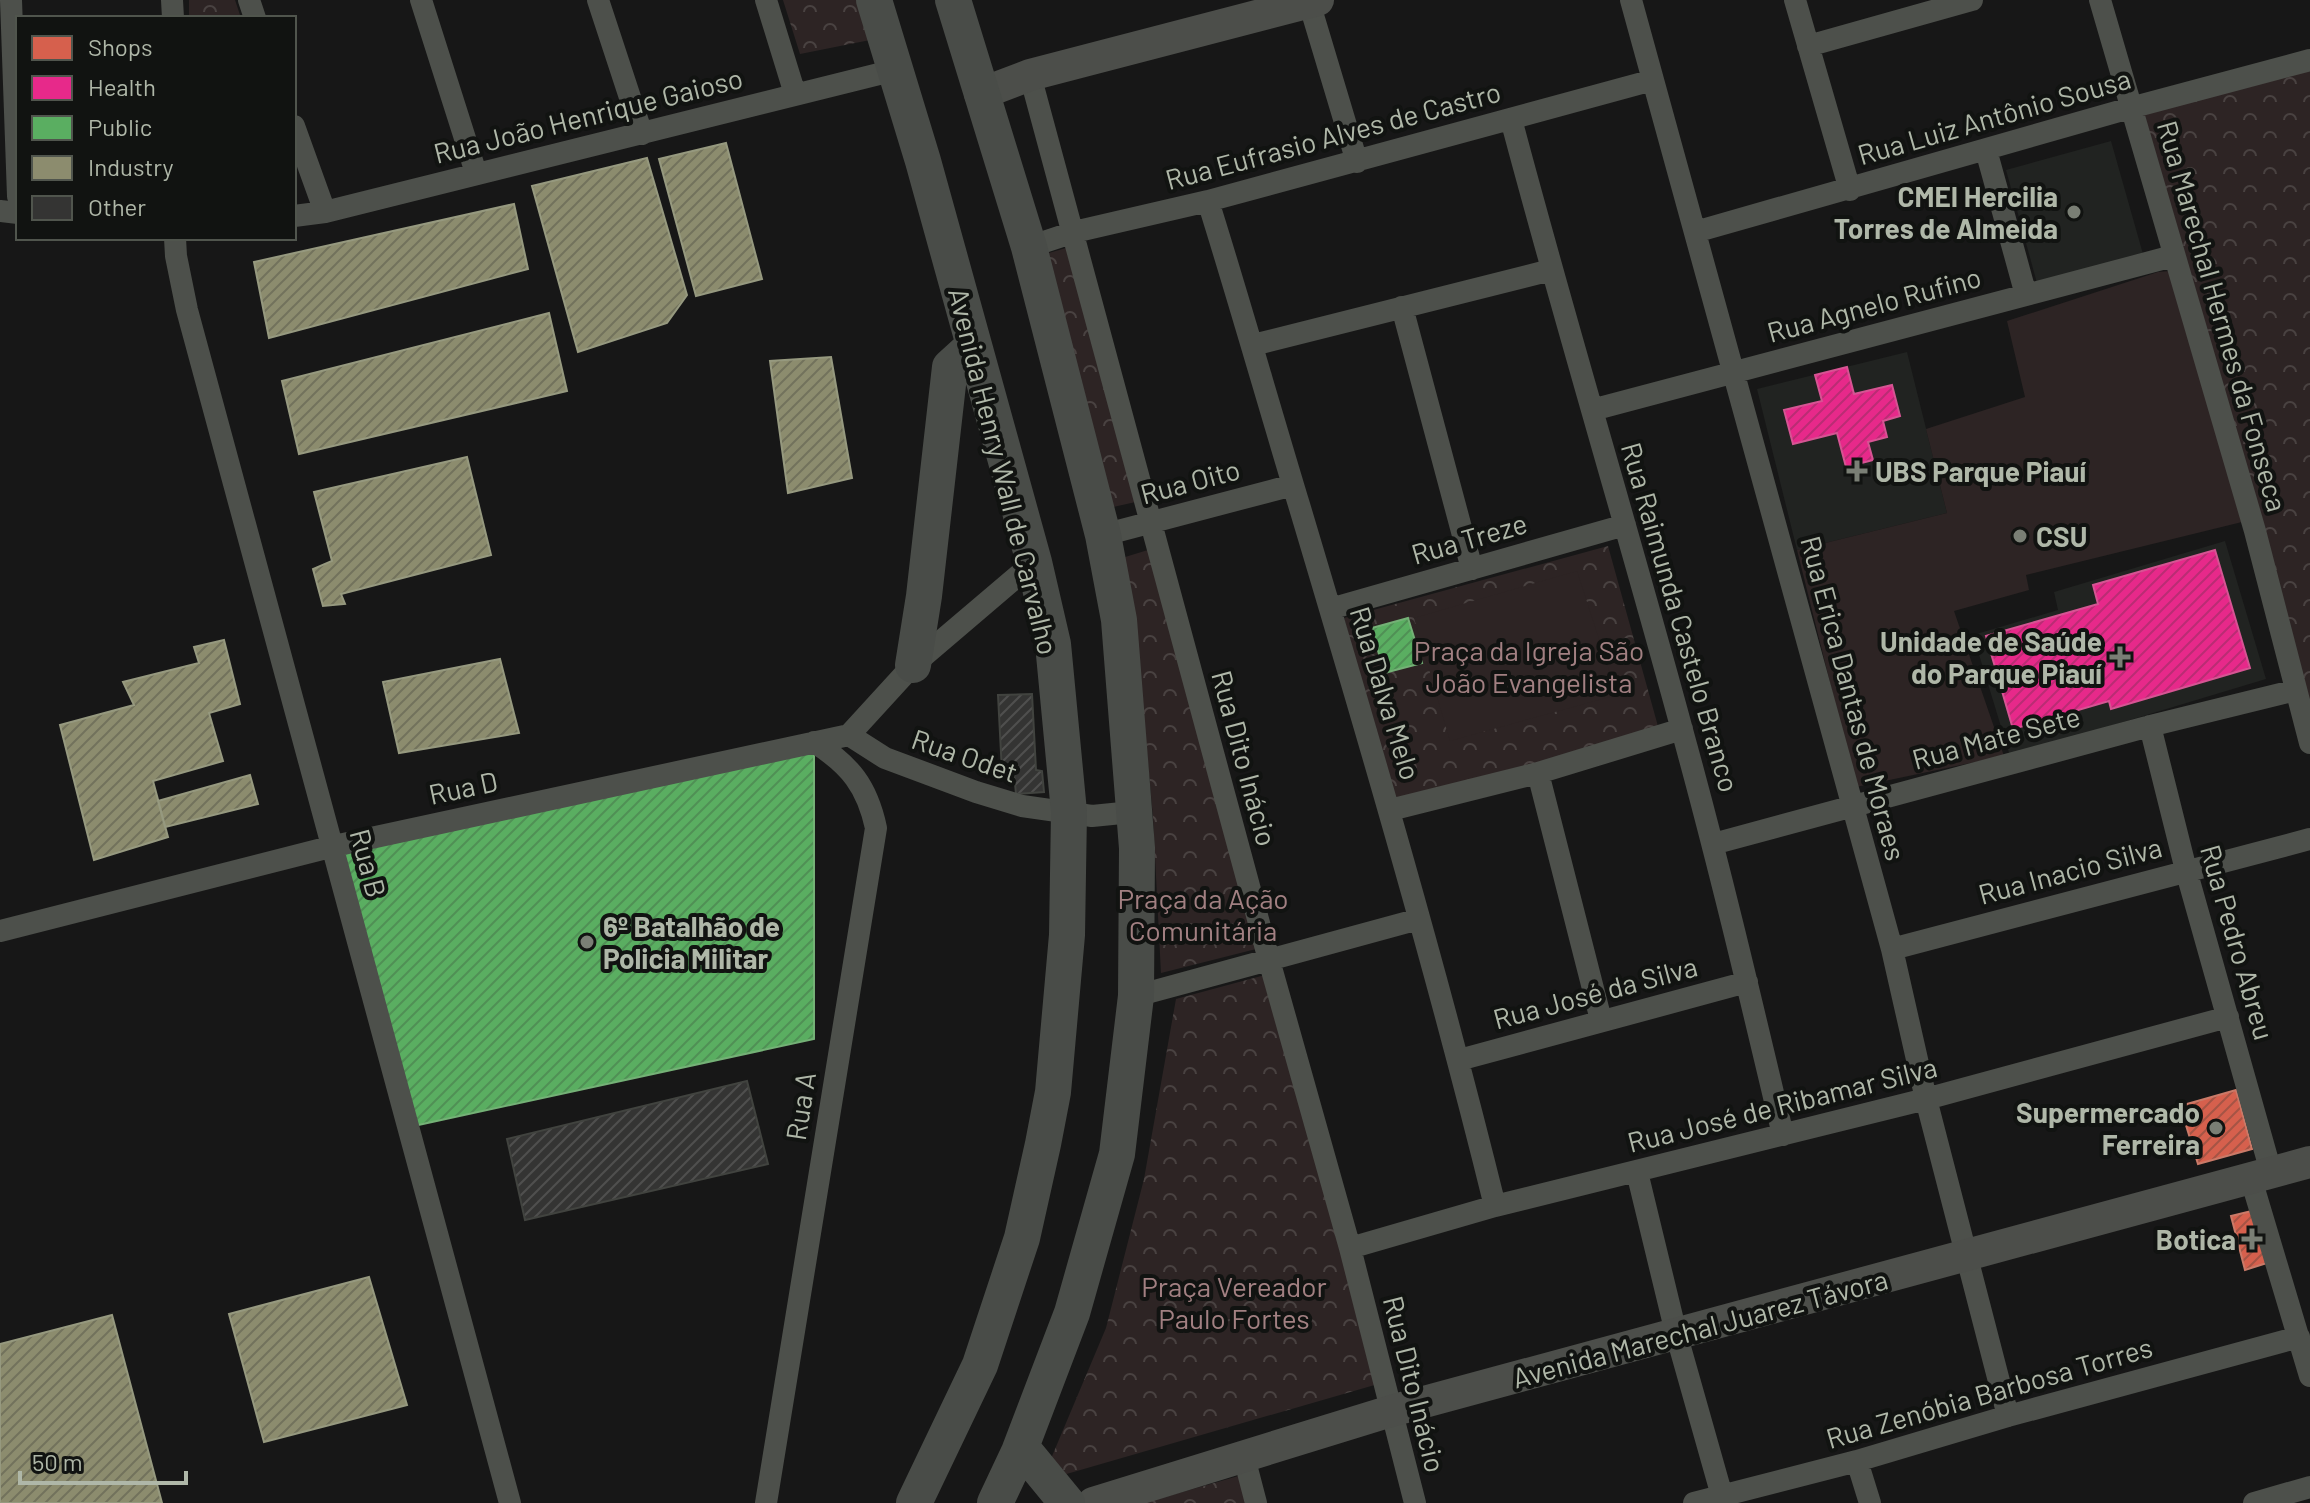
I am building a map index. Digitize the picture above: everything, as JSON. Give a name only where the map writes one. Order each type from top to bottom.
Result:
[{"type":"main road","name":"Avenida Henry Wall de Carvalho","points":[[874,0],[1034,562],[1053,644],[1069,812],[1067,935],[1053,1092],[1022,1238],[980,1365],[914,1503]]},
{"type":"main road","points":[[953,0],[1029,247],[1103,535],[1119,620],[1137,848],[1136,996],[1117,1154],[1072,1313],[1021,1447],[995,1503]]},
{"type":"main road","points":[[913,665],[924,596],[950,367],[973,346]]},
{"type":"main road","points":[[1021,1447],[1067,1503]]},
{"type":"street","points":[[11,0],[16,140]]},
{"type":"street","points":[[421,0],[476,173]]},
{"type":"street","points":[[598,0],[642,134]]},
{"type":"street","points":[[766,0],[795,94]]},
{"type":"street","name":"Rua Erica Dantas de Moraes","points":[[1631,0],[1892,949],[1926,1099],[2008,1416]]},
{"type":"street","points":[[1795,0],[1850,190]]},
{"type":"street","points":[[1808,46],[1972,0]]},
{"type":"street","name":"Rua Marechal Hermes da Fonseca","points":[[2100,0],[2250,514],[2310,743]]},
{"type":"street","points":[[980,94],[1030,75],[1313,1],[1357,162]]},
{"type":"street","name":"Rua Luiz Antônio Sousa","points":[[1695,232],[2310,60]]},
{"type":"street","name":"Rua João Henrique Gaioso","points":[[296,216],[325,212],[895,70]]},
{"type":"street","name":"Rua Dito Inácio","points":[[1030,75],[1350,1248],[1415,1503]]},
{"type":"street","name":"Rua Eufrasio Alves de Castro","points":[[1029,247],[1074,232],[1357,162],[1653,80]]},
{"type":"street","name":"Rua Raimunda Castelo Branco","points":[[1511,119],[1713,844],[1783,1135]]},
{"type":"street","points":[[296,132],[325,212]]},
{"type":"street","points":[[1986,150],[2026,295]]},
{"type":"street","name":"Rua Dalva Melo","points":[[1208,201],[1390,810],[1459,1060],[1495,1206]]},
{"type":"street","name":"Rua B","points":[[175,240],[187,310],[510,1503]]},
{"type":"street","name":"Rua Agnelo Rufino","points":[[1592,410],[2173,256]]},
{"type":"street","points":[[1253,345],[1551,270]]},
{"type":"street","points":[[1402,307],[1472,569]]},
{"type":"street","name":"Rua Oito","points":[[1103,535],[1293,485]]},
{"type":"street","name":"Rua Treze","points":[[1330,609],[1625,525]]},
{"type":"street","points":[[849,735],[913,665],[1034,562]]},
{"type":"street","name":"Rua Mate Sete","points":[[1713,844],[2150,726],[2296,690]]},
{"type":"street","name":"Rua Pedro Abreu","points":[[2150,726],[2186,870],[2228,1017],[2261,1176],[2310,1376]]},
{"type":"street","points":[[1390,810],[1538,773],[1682,729]]},
{"type":"street","name":"Rua D","points":[[0,931],[334,846],[849,735]]},
{"type":"street","name":"Rua Odet","points":[[849,735],[885,758],[1022,806],[1092,816],[1132,809]]},
{"type":"street","name":"Rua A","points":[[766,1503],[876,828],[869,799],[853,775],[834,754],[814,742]]},
{"type":"street","points":[[1538,773],[1601,1020]]},
{"type":"street","name":"Rua Inacio Silva","points":[[1892,949],[2310,839]]},
{"type":"street","points":[[1136,996],[1419,919]]},
{"type":"street","name":"Rua José da Silva","points":[[1459,1060],[1747,982]]},
{"type":"street","name":"Rua José de Ribamar Silva","points":[[1350,1248],[1495,1206],[1926,1099],[2228,1017]]},
{"type":"street","name":"Avenida Marechal Juarez Távora","points":[[1093,1503],[1391,1411],[2310,1162]]},
{"type":"street","points":[[1637,1172],[1676,1333],[1723,1500]]},
{"type":"street","name":"Rua Zenóbia Barbosa Torres","points":[[1694,1503],[1723,1500],[2008,1416],[2299,1337]]},
{"type":"street","points":[[1244,1457],[1256,1503]]},
{"type":"street","points":[[1857,1461],[1870,1503]]},
{"type":"street","points":[[2254,1503],[2310,1487]]},
{"type":"shaded area","name":"CMEI Hercilia Torres de Almeida","points":[[2111,141],[2143,254],[2037,283],[2006,170]]},
{"type":"shaded area","name":"UBS Parque Piauí","points":[[1907,352],[1947,513],[1797,550],[1757,389]]},
{"type":"shaded area","name":"Unidade de Saúde do Parque Piauí","points":[[2225,541],[2266,679],[2010,756],[1973,635],[2058,610],[2054,592]]},
{"type":"green space","points":[[189,0],[235,0],[240,16],[189,16]]},
{"type":"green space","points":[[783,0],[868,0],[880,38],[800,54]]},
{"type":"green space","points":[[2310,59],[2310,704],[2140,104]]},
{"type":"green space","points":[[1073,246],[1140,501],[1113,507],[1042,255]]},
{"type":"green space","name":"CSU","points":[[2170,271],[2242,522],[2026,575],[2029,590],[1954,611],[2004,756],[1856,787],[1797,550],[1947,513],[1926,429],[2025,397],[2007,321],[2158,272]]},
{"type":"green space","name":"Praça da Igreja São João Evangelista","points":[[1608,546],[1659,730],[1395,802],[1344,618]]},
{"type":"green space","name":"Praça da Ação Comunitária","points":[[1148,550],[1260,948],[1161,973],[1153,817],[1137,643],[1122,558]]},
{"type":"green space","points":[[1577,571],[1617,695],[1450,741],[1414,618]]},
{"type":"green space","name":"Praça Vereador Paulo Fortes","points":[[1265,975],[1378,1384],[1063,1475],[1050,1461],[1106,1328],[1144,1179],[1176,999]]},
{"type":"green space","points":[[1242,1475],[1250,1503],[1144,1503]]},
{"type":"building: Shops","name":"Supermercado Ferreira","points":[[2236,1090],[2252,1149],[2198,1164],[2180,1106]]},
{"type":"building: Shops","name":"Botica","points":[[2260,1209],[2273,1261],[2245,1270],[2231,1216]]},
{"type":"building: Health","points":[[1847,367],[1854,394],[1892,385],[1900,416],[1883,421],[1887,437],[1868,442],[1873,460],[1846,467],[1837,433],[1793,444],[1784,410],[1822,401],[1815,375]]},
{"type":"building: Health","name":"Unidade de Saúde do Parque Piauí","points":[[2215,550],[2250,668],[2111,709],[2109,701],[2013,729],[1986,636],[2098,604],[2093,585]]},
{"type":"building: Public","points":[[1408,618],[1422,663],[1384,673],[1372,628]]},
{"type":"building: Public","name":"6º Batalhão de Policia Militar","points":[[814,742],[814,1039],[409,1127],[334,846]]},
{"type":"building: Industry","points":[[726,143],[762,279],[696,296],[659,159]]},
{"type":"building: Industry","points":[[647,158],[687,295],[667,323],[578,352],[532,186]]},
{"type":"building: Industry","points":[[514,204],[528,269],[269,338],[254,262]]},
{"type":"building: Industry","points":[[549,313],[567,391],[299,454],[282,381]]},
{"type":"building: Industry","points":[[831,357],[852,478],[788,493],[770,361]]},
{"type":"building: Industry","points":[[467,457],[491,555],[341,594],[345,604],[323,606],[313,569],[332,561],[314,492]]},
{"type":"building: Industry","points":[[224,640],[240,704],[209,713],[223,761],[153,781],[168,837],[94,860],[60,725],[134,705],[123,682],[199,663],[194,647]]},
{"type":"building: Industry","points":[[500,659],[519,733],[399,753],[383,682]]},
{"type":"building: Industry","points":[[250,775],[258,804],[165,827],[158,801]]},
{"type":"building: Industry","points":[[369,1277],[407,1405],[264,1442],[229,1314]]},
{"type":"building: Industry","points":[[112,1315],[162,1503],[0,1503],[0,1344]]},
{"type":"building: Other","points":[[1032,694],[1036,770],[1042,771],[1044,792],[1016,794],[1014,773],[1002,772],[998,695]]},
{"type":"building: Other","points":[[747,1081],[768,1164],[525,1220],[507,1139]]},
{"type":"place","name":"CMEI Hercilia Torres de Almeida","points":[[2074,212]]},
{"type":"place","name":"UBS Parque Piauí","points":[[1857,471]]},
{"type":"place","name":"CSU","points":[[2020,536]]},
{"type":"place","name":"Unidade de Saúde do Parque Piauí","points":[[2120,657]]},
{"type":"place","name":"6º Batalhão de Policia Militar","points":[[587,942]]},
{"type":"place","name":"Supermercado Ferreira","points":[[2216,1128]]},
{"type":"place","name":"Botica","points":[[2252,1239]]}]
